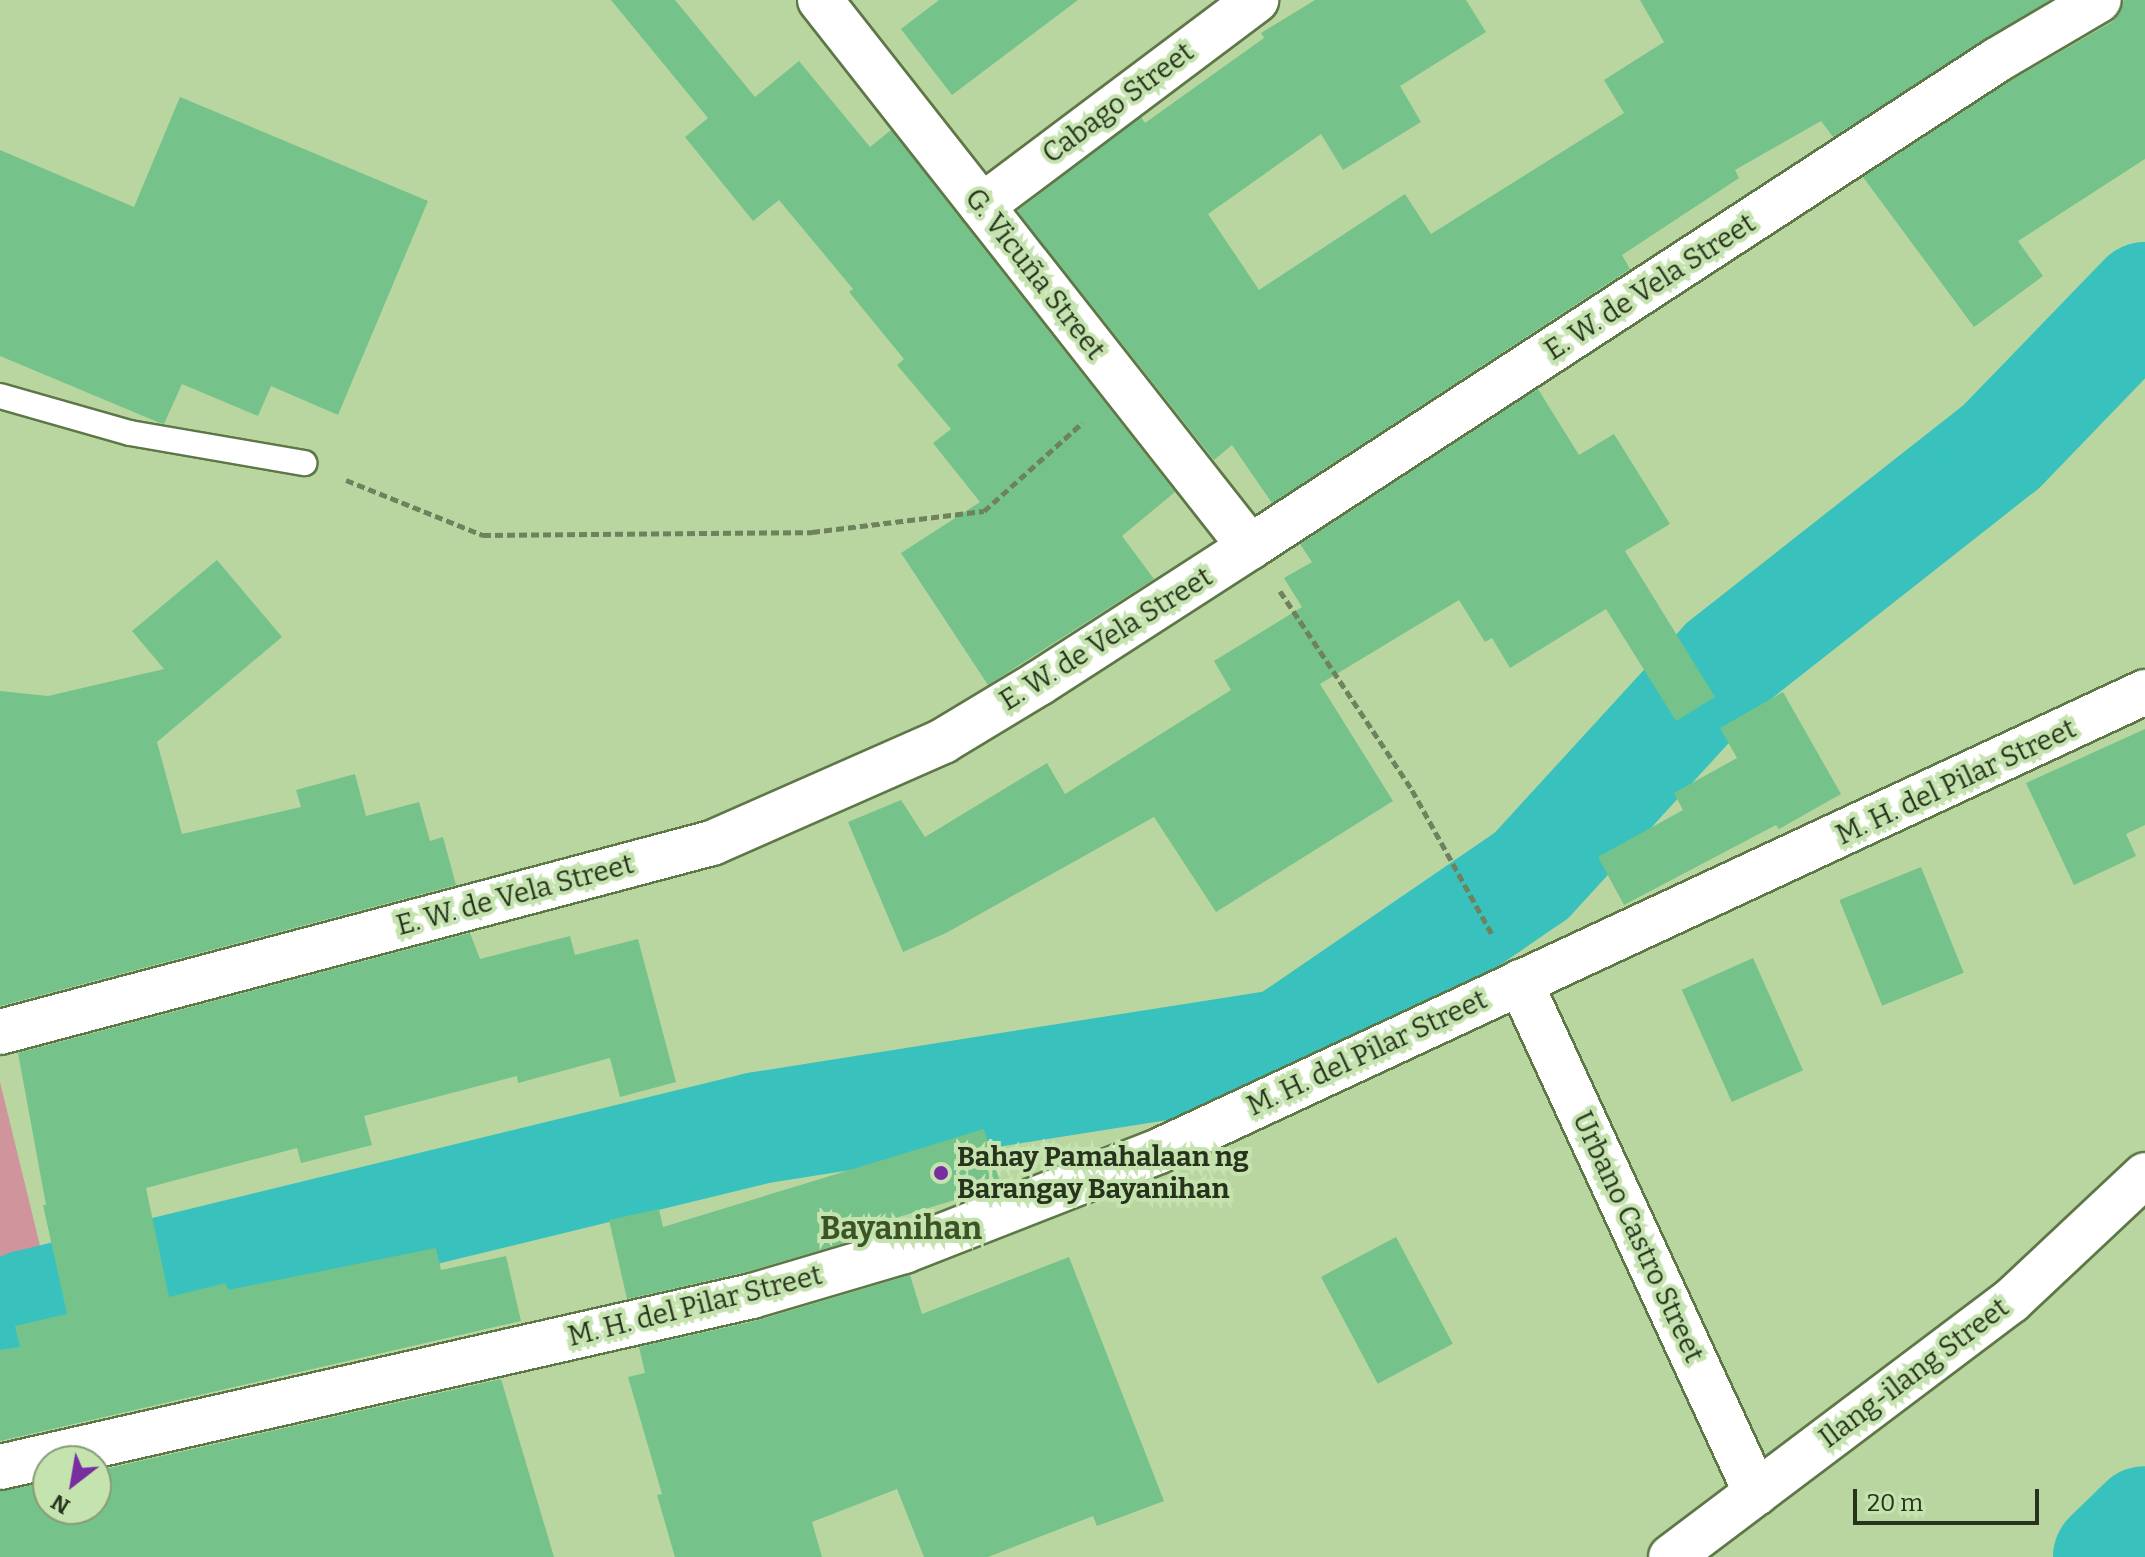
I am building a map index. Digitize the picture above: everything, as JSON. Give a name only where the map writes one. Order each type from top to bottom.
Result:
[{"type":"street","name":"G. Vicuña Street","points":[[820,0],[1250,547]]},
{"type":"street","name":"Cabago Street","points":[[982,206],[1256,0]]},
{"type":"street","name":"E. W. de Vela Street","points":[[0,1032],[712,843],[943,741],[1250,547],[1997,60],[2099,0]]},
{"type":"street","name":"M. H. del Pilar Street","points":[[0,1467],[752,1296],[904,1251],[1159,1151],[1510,965],[1910,805],[2145,692]]},
{"type":"street","name":"Urbano Castro Street","points":[[1510,965],[1756,1493]]},
{"type":"street","name":"Ilang-ilang Street","points":[[1671,1557],[2011,1301],[2145,1175]]},
{"type":"lane","points":[[0,396],[130,433],[304,463]]},
{"type":"path","points":[[304,463],[483,535],[812,532],[984,511],[1063,438],[1126,389]]},
{"type":"path","points":[[1250,547],[1412,790],[1510,965]]},
{"type":"shaded area","points":[[0,1082],[44,1262],[0,1273]]},
{"type":"building","points":[[611,0],[675,0],[755,97],[799,61],[870,147],[891,130],[1175,492],[1122,536],[1154,579],[988,685],[901,553],[980,502],[933,443],[951,429],[897,365],[904,359],[849,292],[853,289],[779,200],[753,221],[685,137],[708,118]]},
{"type":"building","points":[[939,0],[1078,0],[952,95],[901,29]]},
{"type":"building","points":[[1315,0],[1466,0],[1486,32],[1400,86],[1421,122],[1343,170],[1321,134],[1208,214],[1259,290],[1405,194],[1431,234],[1624,113],[1604,80],[1664,42],[1640,0],[2050,0],[1833,137],[1821,121],[1735,170],[1739,178],[1622,255],[1630,269],[1272,503],[1232,445],[1214,460],[1017,211],[1141,117],[1145,123],[1264,38],[1261,33]]},
{"type":"building","points":[[2124,0],[2145,0],[2145,159],[2018,241],[2043,276],[1974,327],[1863,177],[2010,81],[2112,22],[2120,13]]},
{"type":"building","points":[[180,97],[428,201],[338,415],[271,386],[258,416],[182,384],[164,424],[0,356],[0,150],[134,207]]},
{"type":"building","points":[[1538,389],[1579,455],[1614,434],[1670,524],[1625,551],[1715,697],[1676,721],[1606,609],[1510,668],[1492,638],[1485,642],[1459,600],[1320,684],[1393,801],[1216,912],[1154,817],[946,933],[903,952],[848,822],[901,800],[925,837],[1047,763],[1065,794],[1231,690],[1214,661],[1302,607],[1284,578],[1312,562],[1300,544]]},
{"type":"building","points":[[217,560],[282,637],[157,742],[182,834],[301,807],[296,790],[355,774],[366,816],[419,802],[430,841],[443,837],[456,885],[0,1006],[0,691],[48,696],[164,669],[132,631]]},
{"type":"building","points":[[1783,692],[1841,794],[1779,829],[1776,825],[1624,905],[1598,857],[1683,810],[1674,793],[1737,758],[1720,728]]},
{"type":"building","points":[[2145,729],[2145,825],[2126,834],[2136,856],[2074,885],[2026,783]]},
{"type":"building","points":[[1921,867],[1964,973],[1882,1006],[1839,900]]},
{"type":"building","points":[[470,933],[480,959],[570,936],[575,955],[638,939],[676,1082],[620,1097],[610,1058],[518,1083],[517,1076],[364,1116],[372,1145],[301,1163],[297,1148],[146,1188],[169,1297],[226,1283],[228,1290],[436,1248],[441,1270],[506,1256],[521,1321],[0,1441],[0,1350],[20,1347],[15,1326],[67,1314],[43,1205],[46,1205],[18,1053]]},
{"type":"building","points":[[1753,958],[1803,1070],[1732,1102],[1682,990]]},
{"type":"building","points":[[984,1129],[1001,1186],[892,1219],[895,1228],[746,1272],[627,1299],[609,1220],[659,1209],[663,1227]]},
{"type":"building","points":[[1396,1237],[1453,1344],[1378,1384],[1321,1277]]},
{"type":"building","points":[[1069,1257],[1164,1501],[1097,1526],[1093,1516],[988,1557],[924,1557],[897,1489],[812,1522],[822,1557],[675,1557],[657,1495],[662,1494],[628,1377],[645,1373],[639,1347],[759,1320],[910,1275],[922,1314]]},
{"type":"building","points":[[501,1379],[554,1557],[0,1557],[0,1491],[32,1485],[32,1525],[112,1525],[112,1467]]},
{"type":"waterway","points":[[0,1316],[28,1306],[758,1128],[1284,1045],[1531,876],[1725,664],[2001,447],[2145,298]]},
{"type":"waterway","points":[[2109,1557],[2145,1522]]},
{"type":"place","name":"Bahay Pamahalaan ng Barangay Bayanihan","points":[[941,1173]]},
{"type":"district","name":"Bayanihan","points":[[901,1228]]}]
